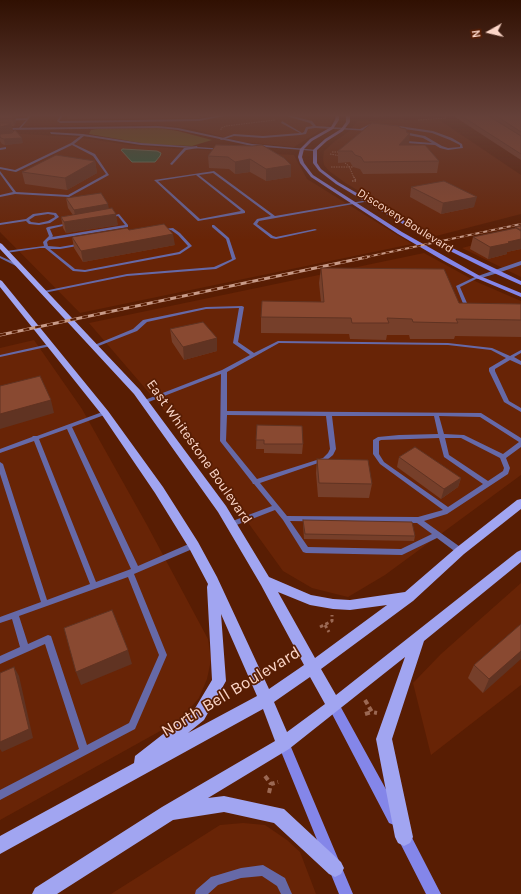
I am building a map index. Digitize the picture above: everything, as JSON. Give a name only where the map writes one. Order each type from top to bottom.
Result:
[{"type":"main road","name":"East Whitestone Boulevard","points":[[0,245],[137,392],[222,509],[265,581],[334,706]]},
{"type":"main road","points":[[0,282],[106,413],[159,490],[194,545],[213,581],[266,699],[284,744]]},
{"type":"main road","name":"North Bell Boulevard","points":[[0,845],[266,699],[313,667],[408,597],[460,551],[521,504]]},
{"type":"main road","points":[[41,894],[59,889],[168,813],[284,744],[334,706],[521,554]]},
{"type":"main road","points":[[120,778],[199,715],[219,681],[213,581]]},
{"type":"main road","points":[[265,581],[310,600],[333,604],[350,605],[408,597]]},
{"type":"main road","points":[[404,837],[384,739],[419,637]]},
{"type":"main road","points":[[168,813],[224,804],[278,815],[335,868]]},
{"type":"street","name":"Discovery Boulevard","points":[[302,157],[302,163],[312,176],[354,203],[422,245],[478,277],[521,295]]},
{"type":"street","name":"Discovery Boulevard","points":[[315,157],[315,163],[326,176],[447,248],[521,283]]},
{"type":"street","points":[[478,277],[521,263]]},
{"type":"street","points":[[334,706],[434,894]]},
{"type":"street","points":[[284,744],[346,894]]},
{"type":"lane","points":[[0,168],[15,170],[44,157]]},
{"type":"lane","points":[[0,196],[15,193],[69,196],[108,174],[95,157]]},
{"type":"lane","points":[[171,164],[178,157]]},
{"type":"lane","points":[[0,172],[15,193]]},
{"type":"lane","points":[[196,174],[244,212],[199,220],[156,180],[196,174],[214,172],[274,217]]},
{"type":"lane","points":[[315,230],[276,238],[272,237],[255,224],[258,220],[368,200]]},
{"type":"lane","points":[[0,224],[27,220],[34,224],[44,223],[53,221],[57,217],[55,214],[43,213],[30,216],[27,220]]},
{"type":"lane","points":[[48,239],[127,226],[119,215],[104,218]]},
{"type":"lane","points":[[76,223],[48,228],[51,236],[45,242],[46,247],[74,270],[85,271],[180,253],[190,246],[172,229],[157,231]]},
{"type":"lane","points":[[44,292],[127,275],[215,268],[234,259],[228,239],[213,226]]},
{"type":"lane","points":[[6,252],[40,247],[60,248],[90,243]]},
{"type":"lane","points":[[0,257],[20,267]]},
{"type":"lane","points":[[470,312],[458,286],[478,277]]},
{"type":"lane","points":[[94,346],[135,330],[145,321],[206,308],[242,307],[235,342],[254,355]]},
{"type":"lane","points":[[144,402],[224,371],[278,342],[448,344],[492,349],[521,363]]},
{"type":"lane","points":[[0,356],[50,345]]},
{"type":"lane","points":[[521,351],[492,368],[492,371],[507,402],[521,410]]},
{"type":"lane","points":[[224,371],[223,441],[285,518],[306,550],[402,552],[437,535]]},
{"type":"lane","points":[[0,451],[35,437],[69,427],[106,413]]},
{"type":"lane","points":[[224,413],[481,415],[521,443],[503,457]]},
{"type":"lane","points":[[255,482],[325,459],[331,454],[333,449],[329,414]]},
{"type":"lane","points":[[436,415],[446,456],[488,484]]},
{"type":"lane","points":[[0,794],[132,726],[163,655],[133,572],[69,427]]},
{"type":"lane","points":[[285,518],[418,520],[448,510],[506,472],[507,468],[503,457],[466,437],[429,436],[380,438],[376,440],[376,454],[382,463],[448,510]]},
{"type":"lane","points":[[35,437],[94,586]]},
{"type":"lane","points":[[0,464],[45,604]]},
{"type":"lane","points":[[232,524],[276,507]]},
{"type":"lane","points":[[418,520],[460,551]]},
{"type":"lane","points":[[0,620],[133,572],[194,545]]},
{"type":"lane","points":[[15,614],[25,649]]},
{"type":"lane","points":[[0,660],[48,639],[84,751]]},
{"type":"lane","points":[[200,894],[214,881],[240,873],[263,870],[282,882],[288,894]]},
{"type":"path","points":[[345,162],[350,166],[357,182],[350,181]]},
{"type":"path","points":[[331,167],[353,166]]},
{"type":"path","points":[[320,627],[332,621],[332,615]]},
{"type":"path","points":[[325,625],[329,632]]},
{"type":"path","points":[[237,695],[233,685],[240,684]]},
{"type":"path","points":[[365,700],[372,712]]},
{"type":"path","points":[[365,714],[372,712],[377,713]]},
{"type":"path","points":[[266,776],[271,784],[269,793]]},
{"type":"path","points":[[271,784],[278,782]]},
{"type":"shaded area","points":[[0,157],[295,157],[307,179],[412,244],[80,313],[0,232]]},
{"type":"shaded area","points":[[127,157],[159,157],[155,162],[132,162]]},
{"type":"shaded area","points":[[323,157],[494,157],[521,175],[521,214],[436,236],[347,184],[329,171],[324,165]]},
{"type":"shaded area","points":[[521,233],[521,277],[462,248],[511,235]]},
{"type":"shaded area","points":[[424,253],[477,282],[521,301],[521,475],[385,575],[348,597],[312,588],[283,571],[181,430],[89,323]]},
{"type":"shaded area","points":[[34,340],[82,409],[147,525],[208,639],[211,660],[207,679],[199,698],[180,720],[0,820],[0,348]]},
{"type":"shaded area","points":[[521,583],[521,685],[431,755],[413,683],[441,654]]},
{"type":"shaded area","points":[[243,823],[265,825],[287,840],[300,852],[316,894],[111,894],[220,825]]},
{"type":"building","points":[[53,157],[67,157],[95,161],[65,178],[22,172]]},
{"type":"building","points":[[222,157],[282,157],[291,165],[266,169],[250,159],[235,162],[228,157]]},
{"type":"building","points":[[361,157],[435,157],[439,161],[364,162]]},
{"type":"building","points":[[444,181],[477,197],[443,203],[411,187]]},
{"type":"building","points":[[101,193],[108,204],[74,210],[66,198]]},
{"type":"building","points":[[112,208],[116,214],[64,222],[61,217]]},
{"type":"building","points":[[164,224],[173,234],[81,251],[72,237],[127,228],[129,230]]},
{"type":"building","points":[[521,226],[521,230],[515,227]]},
{"type":"building","points":[[516,228],[521,231],[521,239],[508,242],[510,243],[490,247],[473,237]]},
{"type":"building","points":[[321,268],[444,269],[459,303],[521,304],[521,320],[456,319],[458,323],[413,322],[412,319],[387,318],[389,323],[352,323],[351,318],[261,317],[262,301],[324,302]]},
{"type":"building","points":[[203,322],[217,338],[183,347],[170,329]]},
{"type":"building","points":[[40,376],[51,400],[0,414],[0,386]]},
{"type":"building","points":[[257,425],[302,426],[303,444],[264,444],[264,440],[256,440]]},
{"type":"building","points":[[415,447],[461,478],[444,489],[399,457]]},
{"type":"building","points":[[317,459],[368,460],[372,484],[319,483]]},
{"type":"building","points":[[303,520],[412,522],[415,536],[305,534]]},
{"type":"building","points":[[112,610],[128,650],[76,672],[64,628]]},
{"type":"building","points":[[521,624],[521,651],[489,679],[474,665]]},
{"type":"building","points":[[14,667],[29,729],[0,742],[0,673]]},
{"type":"railway","points":[[362,258],[521,224]]},
{"type":"railway","points":[[0,335],[367,257]]}]
